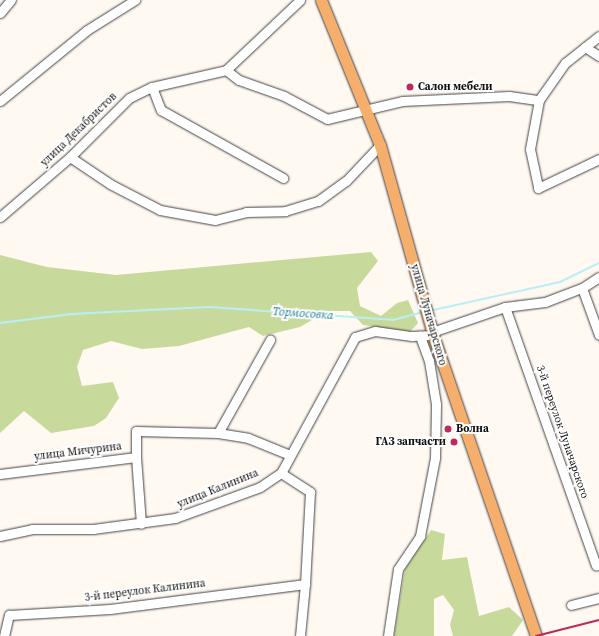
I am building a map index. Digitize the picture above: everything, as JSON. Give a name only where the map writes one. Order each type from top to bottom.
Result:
[{"type":"main road","name":"улица Луначарского","points":[[321,0],[367,107],[380,145],[432,333],[535,634]]},
{"type":"street","points":[[0,14],[10,0]]},
{"type":"street","points":[[0,101],[87,30],[135,0]]},
{"type":"street","points":[[300,0],[226,70],[239,80],[284,96],[327,119],[367,107],[409,100],[509,96],[539,100]]},
{"type":"street","points":[[599,36],[564,62],[539,100],[530,149],[538,188],[599,159]]},
{"type":"street","points":[[585,47],[599,56]]},
{"type":"street","name":"улица Декабристов","points":[[0,218],[70,157],[129,98],[152,87],[226,70]]},
{"type":"street","points":[[152,87],[161,110],[283,178]]},
{"type":"street","points":[[70,157],[110,184],[160,210],[215,220],[246,212],[285,212],[318,201],[346,181],[380,145]]},
{"type":"street","name":"улица Калинина","points":[[0,536],[32,529],[141,524],[175,518],[220,503],[260,487],[281,473],[356,337],[375,331],[420,336],[432,333],[506,307],[546,302],[582,288],[599,276]]},
{"type":"street","points":[[582,288],[599,336]]},
{"type":"street","name":"3-й переулок Луначарского","points":[[506,307],[596,566]]},
{"type":"street","points":[[389,635],[398,569],[420,536],[435,458],[436,404],[429,362],[420,336]]},
{"type":"street","points":[[270,340],[218,433],[248,438],[290,455]]},
{"type":"street","name":"улица Мичурина","points":[[0,474],[136,457],[136,430],[218,433]]},
{"type":"street","points":[[136,457],[141,524]]},
{"type":"street","points":[[281,473],[310,492],[305,584],[300,636]]},
{"type":"street","name":"3-й переулок Калинина","points":[[4,636],[9,615],[110,610],[305,584]]},
{"type":"street","points":[[571,605],[599,598]]},
{"type":"green space","points":[[371,252],[378,261],[357,288],[360,306],[381,316],[397,303],[408,300],[418,323],[410,332],[363,325],[350,311],[327,311],[300,327],[263,336],[249,327],[179,346],[142,349],[111,341],[83,350],[77,367],[82,386],[113,382],[119,398],[106,418],[94,426],[51,433],[24,411],[0,433],[0,255],[47,267],[116,275]]},
{"type":"green space","points":[[431,530],[445,534],[442,560],[467,557],[479,616],[509,607],[523,620],[512,636],[453,636],[450,625],[454,610],[443,595],[434,599],[434,636],[394,636],[405,569]]},
{"type":"waterway","name":"Тормосовка","points":[[429,311],[560,282],[599,263]]},
{"type":"waterway","name":"Тормосовка","points":[[0,323],[71,314],[209,307],[393,320],[423,312]]},
{"type":"railway","points":[[536,636],[599,620]]},
{"type":"place","name":"Салон мебели","points":[[410,87]]},
{"type":"place","name":"Волна","points":[[448,429]]},
{"type":"place","name":"ГАЗ запчасти","points":[[454,442]]}]
